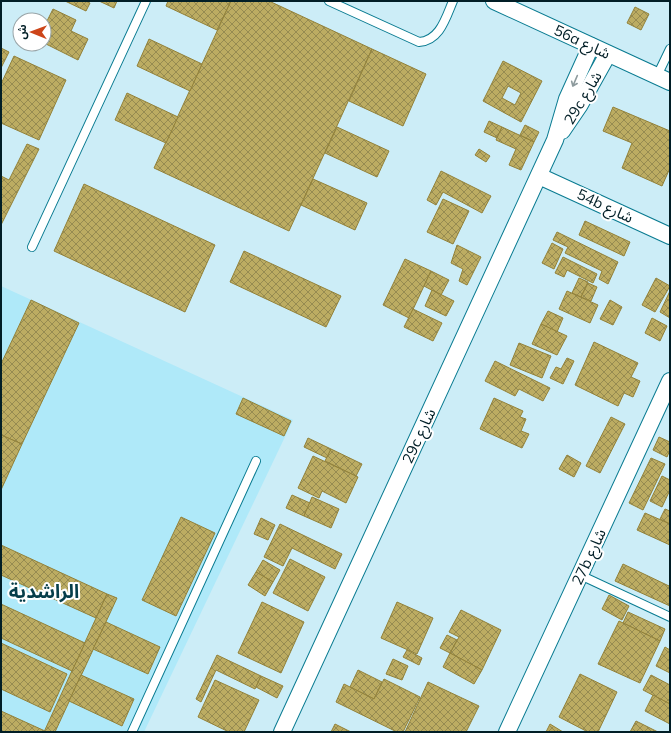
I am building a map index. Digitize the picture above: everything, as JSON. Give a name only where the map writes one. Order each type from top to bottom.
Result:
[{"type":"street","name":"56a شارع","points":[[494,1],[664,79]]},
{"type":"street","name":"29c شارع","points":[[282,732],[539,176],[555,140],[567,99],[591,46]]},
{"type":"street","name":"29c شارع","points":[[555,140],[580,106],[608,54]]},
{"type":"street","name":"54b شارع","points":[[539,176],[670,236]]},
{"type":"street","name":"27b شارع","points":[[508,732],[670,382]]},
{"type":"lane","points":[[32,247],[146,1]]},
{"type":"lane","points":[[329,1],[419,42],[436,36],[454,1]]},
{"type":"lane","points":[[664,79],[670,49]]},
{"type":"lane","points":[[132,732],[256,461]]},
{"type":"lane","points":[[580,575],[670,617]]},
{"type":"shaded area","points":[[1,286],[293,420],[144,732],[1,732]]},
{"type":"building","points":[[65,1],[85,1],[90,3],[86,11]]},
{"type":"building","points":[[99,1],[117,1],[114,8]]},
{"type":"building","points":[[168,1],[231,1],[217,30],[166,6]]},
{"type":"building","points":[[231,1],[269,1],[372,49],[289,231],[154,168]]},
{"type":"building","points":[[635,7],[649,14],[641,30],[627,23]]},
{"type":"building","points":[[53,9],[76,20],[71,31],[88,39],[78,60],[52,47],[52,12]]},
{"type":"building","points":[[149,39],[202,64],[190,91],[137,66]]},
{"type":"building","points":[[1,48],[9,52],[1,68]]},
{"type":"building","points":[[372,49],[426,74],[403,126],[349,101]]},
{"type":"building","points":[[14,56],[66,80],[39,140],[1,123],[1,84]]},
{"type":"building","points":[[503,61],[542,81],[521,122],[483,101]],"holes":[[[508,86],[521,93],[515,105],[502,98]]]},
{"type":"building","points":[[127,93],[178,117],[166,143],[115,120]]},
{"type":"building","points":[[613,107],[670,131],[670,168],[662,186],[622,168],[632,143],[603,131]]},
{"type":"building","points":[[489,121],[502,127],[497,138],[484,132]]},
{"type":"building","points":[[525,125],[539,132],[534,142],[520,135]]},
{"type":"building","points":[[337,127],[389,151],[377,177],[325,153]]},
{"type":"building","points":[[502,127],[534,142],[521,170],[509,165],[516,149],[496,140]]},
{"type":"building","points":[[27,144],[39,149],[1,225],[1,176],[9,180]]},
{"type":"building","points":[[479,149],[490,156],[486,162],[475,155]]},
{"type":"building","points":[[441,171],[491,196],[482,213],[443,192],[436,205],[427,200]]},
{"type":"building","points":[[313,179],[367,203],[355,230],[301,205]]},
{"type":"building","points":[[84,184],[215,245],[185,312],[54,251]]},
{"type":"building","points":[[443,199],[469,211],[453,244],[427,232]]},
{"type":"building","points":[[585,221],[630,242],[624,256],[579,235]]},
{"type":"building","points":[[557,232],[618,262],[608,284],[599,279],[602,271],[565,253],[568,247],[553,240]]},
{"type":"building","points":[[552,243],[563,249],[554,269],[542,263]]},
{"type":"building","points":[[457,245],[481,257],[467,285],[459,281],[463,269],[451,263]]},
{"type":"building","points":[[244,251],[341,296],[326,327],[230,282]]},
{"type":"building","points":[[563,257],[597,274],[593,283],[567,270],[564,277],[555,273]]},
{"type":"building","points":[[405,259],[431,271],[409,318],[383,305]]},
{"type":"building","points":[[431,271],[449,280],[441,295],[424,286]]},
{"type":"building","points":[[579,278],[588,282],[581,297],[572,293]]},
{"type":"building","points":[[656,278],[670,286],[655,312],[642,305]]},
{"type":"building","points":[[588,283],[597,287],[591,301],[581,297]]},
{"type":"building","points":[[432,290],[454,301],[446,316],[425,306]]},
{"type":"building","points":[[567,291],[598,305],[590,323],[559,309]]},
{"type":"building","points":[[670,291],[670,318],[660,312]]},
{"type":"building","points":[[31,300],[79,323],[22,444],[1,435],[1,364]]},
{"type":"building","points":[[610,300],[622,307],[613,325],[600,319]]},
{"type":"building","points":[[413,309],[442,323],[433,341],[404,327]]},
{"type":"building","points":[[548,311],[563,318],[557,332],[541,324]]},
{"type":"building","points":[[652,318],[667,326],[660,341],[645,333]]},
{"type":"building","points":[[541,324],[567,336],[557,355],[532,344]]},
{"type":"building","points":[[594,342],[638,363],[631,377],[640,381],[633,397],[624,393],[618,406],[575,385]]},
{"type":"building","points":[[519,343],[551,356],[542,378],[510,365]]},
{"type":"building","points":[[567,358],[574,361],[563,384],[550,378],[556,367],[561,369]]},
{"type":"building","points":[[495,361],[550,388],[543,401],[519,389],[515,396],[485,381]]},
{"type":"building","points":[[243,398],[291,421],[284,436],[236,414]]},
{"type":"building","points":[[494,398],[523,411],[520,417],[526,419],[521,431],[529,434],[522,448],[480,429]]},
{"type":"building","points":[[611,417],[625,424],[600,473],[586,466]]},
{"type":"building","points":[[1,435],[22,444],[1,490]]},
{"type":"building","points":[[659,437],[670,442],[670,450],[667,457],[653,450]]},
{"type":"building","points":[[308,438],[331,449],[327,458],[304,447]]},
{"type":"building","points":[[331,449],[362,464],[356,476],[325,461]]},
{"type":"building","points":[[567,455],[581,463],[574,477],[559,469]]},
{"type":"building","points":[[313,456],[358,477],[346,503],[322,491],[319,498],[298,488]]},
{"type":"building","points":[[651,458],[665,464],[643,510],[629,503]]},
{"type":"building","points":[[662,476],[670,480],[670,490],[662,507],[650,501]]},
{"type":"building","points":[[292,495],[310,503],[304,516],[286,508]]},
{"type":"building","points":[[312,497],[339,509],[331,528],[304,516]]},
{"type":"building","points":[[665,509],[670,511],[670,524],[660,519]]},
{"type":"building","points":[[645,513],[670,524],[670,545],[637,530]]},
{"type":"building","points":[[181,517],[215,533],[176,616],[142,600]]},
{"type":"building","points":[[261,518],[275,525],[268,540],[254,534]]},
{"type":"building","points":[[280,524],[342,554],[335,569],[292,548],[283,566],[264,557]]},
{"type":"building","points":[[1,545],[107,594],[96,618],[1,575]]},
{"type":"building","points":[[290,559],[325,577],[308,611],[273,593]]},
{"type":"building","points":[[263,560],[280,570],[273,582],[256,572]]},
{"type":"building","points":[[623,564],[669,586],[670,583],[670,606],[615,581]]},
{"type":"building","points":[[256,572],[273,582],[265,596],[248,585]]},
{"type":"building","points":[[107,594],[117,598],[55,732],[44,732]]},
{"type":"building","points":[[609,595],[629,606],[622,620],[602,609]]},
{"type":"building","points":[[262,602],[304,622],[281,673],[238,653]]},
{"type":"building","points":[[397,602],[433,618],[417,654],[381,638]]},
{"type":"building","points":[[1,604],[85,643],[72,671],[1,638]]},
{"type":"building","points":[[461,610],[501,630],[482,670],[450,653],[459,637],[449,632]]},
{"type":"building","points":[[628,612],[665,629],[660,641],[623,623]]},
{"type":"building","points":[[619,621],[660,641],[640,683],[598,664]]},
{"type":"building","points":[[106,622],[160,647],[148,674],[93,649]]},
{"type":"building","points":[[447,635],[457,640],[450,653],[440,648]]},
{"type":"building","points":[[1,643],[67,674],[50,712],[1,689]]},
{"type":"building","points":[[665,647],[670,650],[670,673],[656,666]]},
{"type":"building","points":[[407,650],[422,658],[419,665],[403,657]]},
{"type":"building","points":[[450,653],[482,670],[474,684],[443,667]]},
{"type":"building","points":[[217,655],[261,676],[255,689],[216,670],[201,702],[196,699]]},
{"type":"building","points":[[393,659],[408,666],[402,680],[386,674]]},
{"type":"building","points":[[358,670],[382,682],[374,699],[350,687]]},
{"type":"building","points":[[580,674],[617,692],[598,732],[588,732],[559,717]]},
{"type":"building","points":[[81,675],[134,699],[122,726],[69,701]]},
{"type":"building","points":[[651,675],[670,685],[670,704],[643,690]]},
{"type":"building","points":[[261,676],[283,686],[277,698],[256,687]]},
{"type":"building","points":[[384,679],[420,697],[403,732],[397,732],[336,702],[344,684],[374,699]]},
{"type":"building","points":[[215,680],[259,700],[244,732],[229,732],[198,717]]},
{"type":"building","points":[[428,682],[479,706],[466,732],[405,732]]},
{"type":"building","points":[[653,695],[670,704],[670,724],[645,711]]},
{"type":"building","points":[[1,711],[45,731],[1,732]]},
{"type":"building","points":[[636,721],[658,732],[630,732]]},
{"type":"building","points":[[335,724],[351,732],[331,732]]},
{"type":"building","points":[[550,724],[563,732],[546,732]]},
{"type":"district","name":"الراشدية","points":[[44,591]]}]
